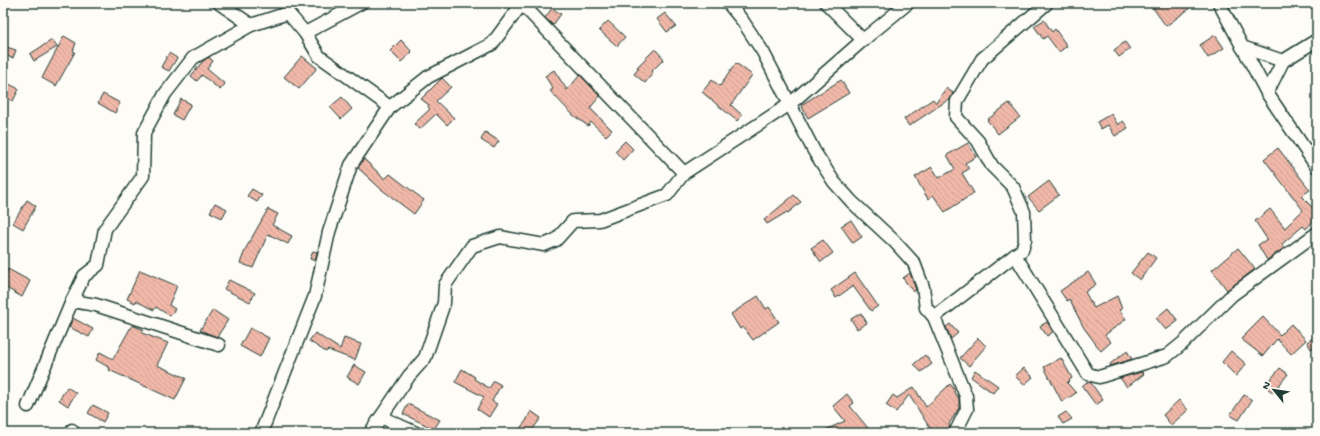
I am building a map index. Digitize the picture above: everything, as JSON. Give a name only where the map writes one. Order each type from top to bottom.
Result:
[{"type":"street","points":[[219,3],[251,25]]},
{"type":"street","points":[[305,32],[361,3]]},
{"type":"street","points":[[728,3],[742,20],[763,52],[814,151],[834,182],[852,202],[894,241],[914,263],[923,287],[926,308],[934,317],[966,396],[967,409],[956,433]]},
{"type":"street","points":[[826,3],[863,40]]},
{"type":"street","points":[[370,433],[409,376],[425,358],[444,303],[445,285],[472,246],[500,237],[544,245],[556,240],[573,221],[600,220],[667,195],[684,173],[790,104],[908,3]]},
{"type":"street","points":[[934,317],[1022,250],[1025,240],[1024,212],[1013,187],[992,166],[978,140],[956,117],[957,101],[982,59],[1046,3]]},
{"type":"street","points":[[1219,3],[1267,92],[1317,167]]},
{"type":"street","points":[[261,433],[315,296],[329,232],[351,165],[390,107],[428,77],[492,44],[521,4],[684,173]]},
{"type":"street","points":[[28,406],[84,276],[98,265],[105,229],[143,176],[144,133],[165,94],[194,58],[251,25],[288,13],[305,32],[319,56],[390,107]]},
{"type":"street","points":[[1267,92],[1283,61],[1317,40]]},
{"type":"street","points":[[1242,47],[1283,61]]},
{"type":"street","points":[[1015,255],[1088,374],[1099,377],[1166,356],[1183,343],[1232,295],[1317,233]]},
{"type":"street","points":[[72,301],[96,305],[219,345]]},
{"type":"street","points":[[381,417],[416,433]]},
{"type":"building","points":[[1159,3],[1185,3],[1189,9],[1166,26],[1153,8]]},
{"type":"building","points":[[552,8],[561,14],[553,25],[545,18]]},
{"type":"building","points":[[665,13],[676,26],[667,32],[657,19]]},
{"type":"building","points":[[1044,20],[1052,32],[1055,29],[1067,46],[1059,52],[1047,36],[1043,39],[1034,26]]},
{"type":"building","points":[[608,21],[625,37],[617,46],[599,30]]},
{"type":"building","points":[[1215,35],[1224,48],[1208,58],[1200,45]]},
{"type":"building","points":[[64,36],[76,43],[73,51],[75,52],[56,86],[42,78]]},
{"type":"building","points":[[52,40],[57,47],[34,61],[30,54]]},
{"type":"building","points":[[401,40],[412,52],[401,62],[390,51]]},
{"type":"building","points":[[1125,42],[1130,49],[1119,57],[1114,50]]},
{"type":"building","points":[[3,46],[16,50],[13,58],[3,55]]},
{"type":"building","points":[[655,49],[664,59],[651,72],[653,73],[645,83],[634,74],[639,68],[637,67]]},
{"type":"building","points":[[169,53],[177,58],[169,71],[161,67]]},
{"type":"building","points":[[302,56],[317,68],[299,89],[284,77]]},
{"type":"building","points":[[209,57],[213,61],[207,69],[225,84],[220,90],[202,75],[197,81],[191,76],[203,61]]},
{"type":"building","points":[[736,63],[752,75],[731,105],[742,115],[737,121],[702,92],[712,80],[720,86]]},
{"type":"building","points":[[554,70],[567,90],[580,75],[600,96],[590,108],[612,130],[606,136],[591,122],[588,126],[573,115],[550,91],[553,89],[545,76]]},
{"type":"building","points":[[442,78],[451,87],[436,101],[454,118],[447,125],[436,114],[420,129],[414,124],[430,109],[428,107],[429,105],[421,99]]},
{"type":"building","points":[[841,80],[849,93],[808,118],[801,105]]},
{"type":"building","points":[[3,81],[19,89],[13,101],[3,96]]},
{"type":"building","points":[[946,88],[953,93],[949,101],[948,100],[909,126],[904,119],[933,99],[936,103]]},
{"type":"building","points":[[103,94],[120,103],[115,113],[98,103]]},
{"type":"building","points":[[342,97],[352,109],[341,119],[330,107]]},
{"type":"building","points":[[181,99],[191,104],[182,120],[173,115]]},
{"type":"building","points":[[1009,103],[1020,117],[998,134],[987,120]]},
{"type":"building","points":[[1111,114],[1118,125],[1123,121],[1128,128],[1115,136],[1108,125],[1101,129],[1097,122]]},
{"type":"building","points":[[485,132],[499,141],[494,148],[481,140]]},
{"type":"building","points":[[625,141],[633,149],[623,160],[615,151]]},
{"type":"building","points":[[968,143],[976,157],[965,163],[969,169],[962,173],[974,193],[945,212],[933,195],[928,199],[915,177],[932,167],[939,178],[955,169],[947,155]]},
{"type":"building","points":[[1278,148],[1310,190],[1301,196],[1317,212],[1317,217],[1306,229],[1303,226],[1282,244],[1284,248],[1267,260],[1258,245],[1267,239],[1255,221],[1270,209],[1285,228],[1303,210],[1264,159]]},
{"type":"building","points":[[364,159],[385,179],[390,174],[424,200],[414,214],[381,189],[358,168]]},
{"type":"building","points":[[1049,181],[1059,195],[1039,210],[1028,197]]},
{"type":"building","points":[[252,189],[262,195],[257,202],[247,196]]},
{"type":"building","points":[[794,195],[801,202],[788,213],[787,212],[767,224],[764,220]]},
{"type":"building","points":[[27,200],[36,206],[23,229],[13,223]]},
{"type":"building","points":[[215,203],[227,209],[222,218],[210,212]]},
{"type":"building","points":[[268,209],[278,214],[272,225],[292,236],[288,244],[268,234],[253,268],[240,263],[246,248]]},
{"type":"building","points":[[851,220],[862,237],[853,243],[841,226]]},
{"type":"building","points":[[823,240],[833,253],[821,262],[811,248]]},
{"type":"building","points":[[1238,248],[1255,269],[1227,290],[1212,270]]},
{"type":"building","points":[[313,251],[317,252],[315,261],[310,259]]},
{"type":"building","points":[[1148,252],[1156,258],[1140,280],[1131,273]]},
{"type":"building","points":[[8,269],[30,281],[22,297],[3,286],[3,279]]},
{"type":"building","points":[[140,270],[177,286],[169,305],[175,309],[170,316],[156,307],[154,310],[136,301],[135,303],[127,299]]},
{"type":"building","points":[[1088,272],[1096,284],[1085,292],[1094,308],[1117,296],[1122,309],[1119,310],[1126,319],[1105,335],[1111,342],[1101,351],[1084,328],[1069,299],[1067,301],[1060,291]]},
{"type":"building","points":[[855,273],[878,306],[871,311],[853,286],[836,298],[831,290]]},
{"type":"building","points":[[910,273],[916,290],[913,292],[903,278]]},
{"type":"building","points":[[229,280],[255,293],[250,302],[224,289]]},
{"type":"building","points":[[758,296],[766,309],[769,307],[779,322],[753,340],[743,327],[740,329],[731,314]]},
{"type":"building","points":[[1168,308],[1178,321],[1166,330],[1156,318]]},
{"type":"building","points":[[213,310],[228,320],[217,337],[200,330]]},
{"type":"building","points":[[861,313],[867,323],[857,329],[851,319]]},
{"type":"building","points":[[1263,317],[1280,335],[1291,324],[1306,340],[1291,354],[1277,339],[1263,356],[1241,339]]},
{"type":"building","points":[[73,318],[93,329],[89,337],[69,327]]},
{"type":"building","points":[[1047,322],[1053,332],[1047,336],[1040,326]]},
{"type":"building","points":[[950,324],[958,333],[951,339],[946,327]]},
{"type":"building","points":[[132,325],[144,330],[142,333],[168,343],[157,365],[186,378],[175,400],[109,370],[110,368],[96,360],[100,352],[113,359]]},
{"type":"building","points":[[250,328],[269,338],[260,357],[240,346]]},
{"type":"building","points":[[315,333],[340,349],[344,338],[361,344],[355,360],[328,350],[326,352],[309,341]]},
{"type":"building","points":[[1317,335],[1317,345],[1311,349],[1307,342]]},
{"type":"building","points":[[978,338],[986,346],[969,366],[960,358]]},
{"type":"building","points":[[1127,351],[1132,359],[1111,366],[1110,364]]},
{"type":"building","points":[[1231,351],[1246,364],[1236,376],[1222,362]]},
{"type":"building","points":[[925,355],[932,364],[921,372],[914,364]]},
{"type":"building","points":[[1061,358],[1072,378],[1067,383],[1076,393],[1062,402],[1044,367]]},
{"type":"building","points":[[354,365],[366,372],[359,384],[347,377]]},
{"type":"building","points":[[1024,368],[1033,377],[1024,385],[1015,376]]},
{"type":"building","points":[[1280,368],[1288,374],[1273,393],[1265,386]]},
{"type":"building","points":[[462,369],[475,377],[474,379],[489,388],[494,381],[501,385],[492,401],[497,404],[489,417],[477,409],[484,397],[455,382]]},
{"type":"building","points":[[975,370],[998,386],[993,393],[971,377]]},
{"type":"building","points":[[1142,372],[1144,374],[1127,387],[1120,378]]},
{"type":"building","points":[[1087,382],[1091,383],[1103,400],[1096,405],[1082,386]]},
{"type":"building","points":[[950,384],[959,398],[959,408],[949,424],[950,426],[947,433],[933,433],[909,395],[896,412],[886,405],[893,395],[897,398],[914,387],[926,407]]},
{"type":"building","points":[[67,387],[76,393],[68,406],[59,400]]},
{"type":"building","points":[[847,394],[854,403],[850,406],[872,433],[855,433],[852,430],[846,433],[819,433],[845,421],[833,406]]},
{"type":"building","points":[[1244,395],[1252,400],[1239,420],[1230,415]]},
{"type":"building","points":[[1179,400],[1188,410],[1171,425],[1163,415]]},
{"type":"building","points":[[408,404],[440,420],[434,429],[403,414]]},
{"type":"building","points":[[93,405],[108,413],[103,422],[88,413]]},
{"type":"building","points":[[531,411],[541,418],[530,433],[516,433],[526,421]]},
{"type":"building","points":[[1066,412],[1072,419],[1063,424],[1058,417]]}]
